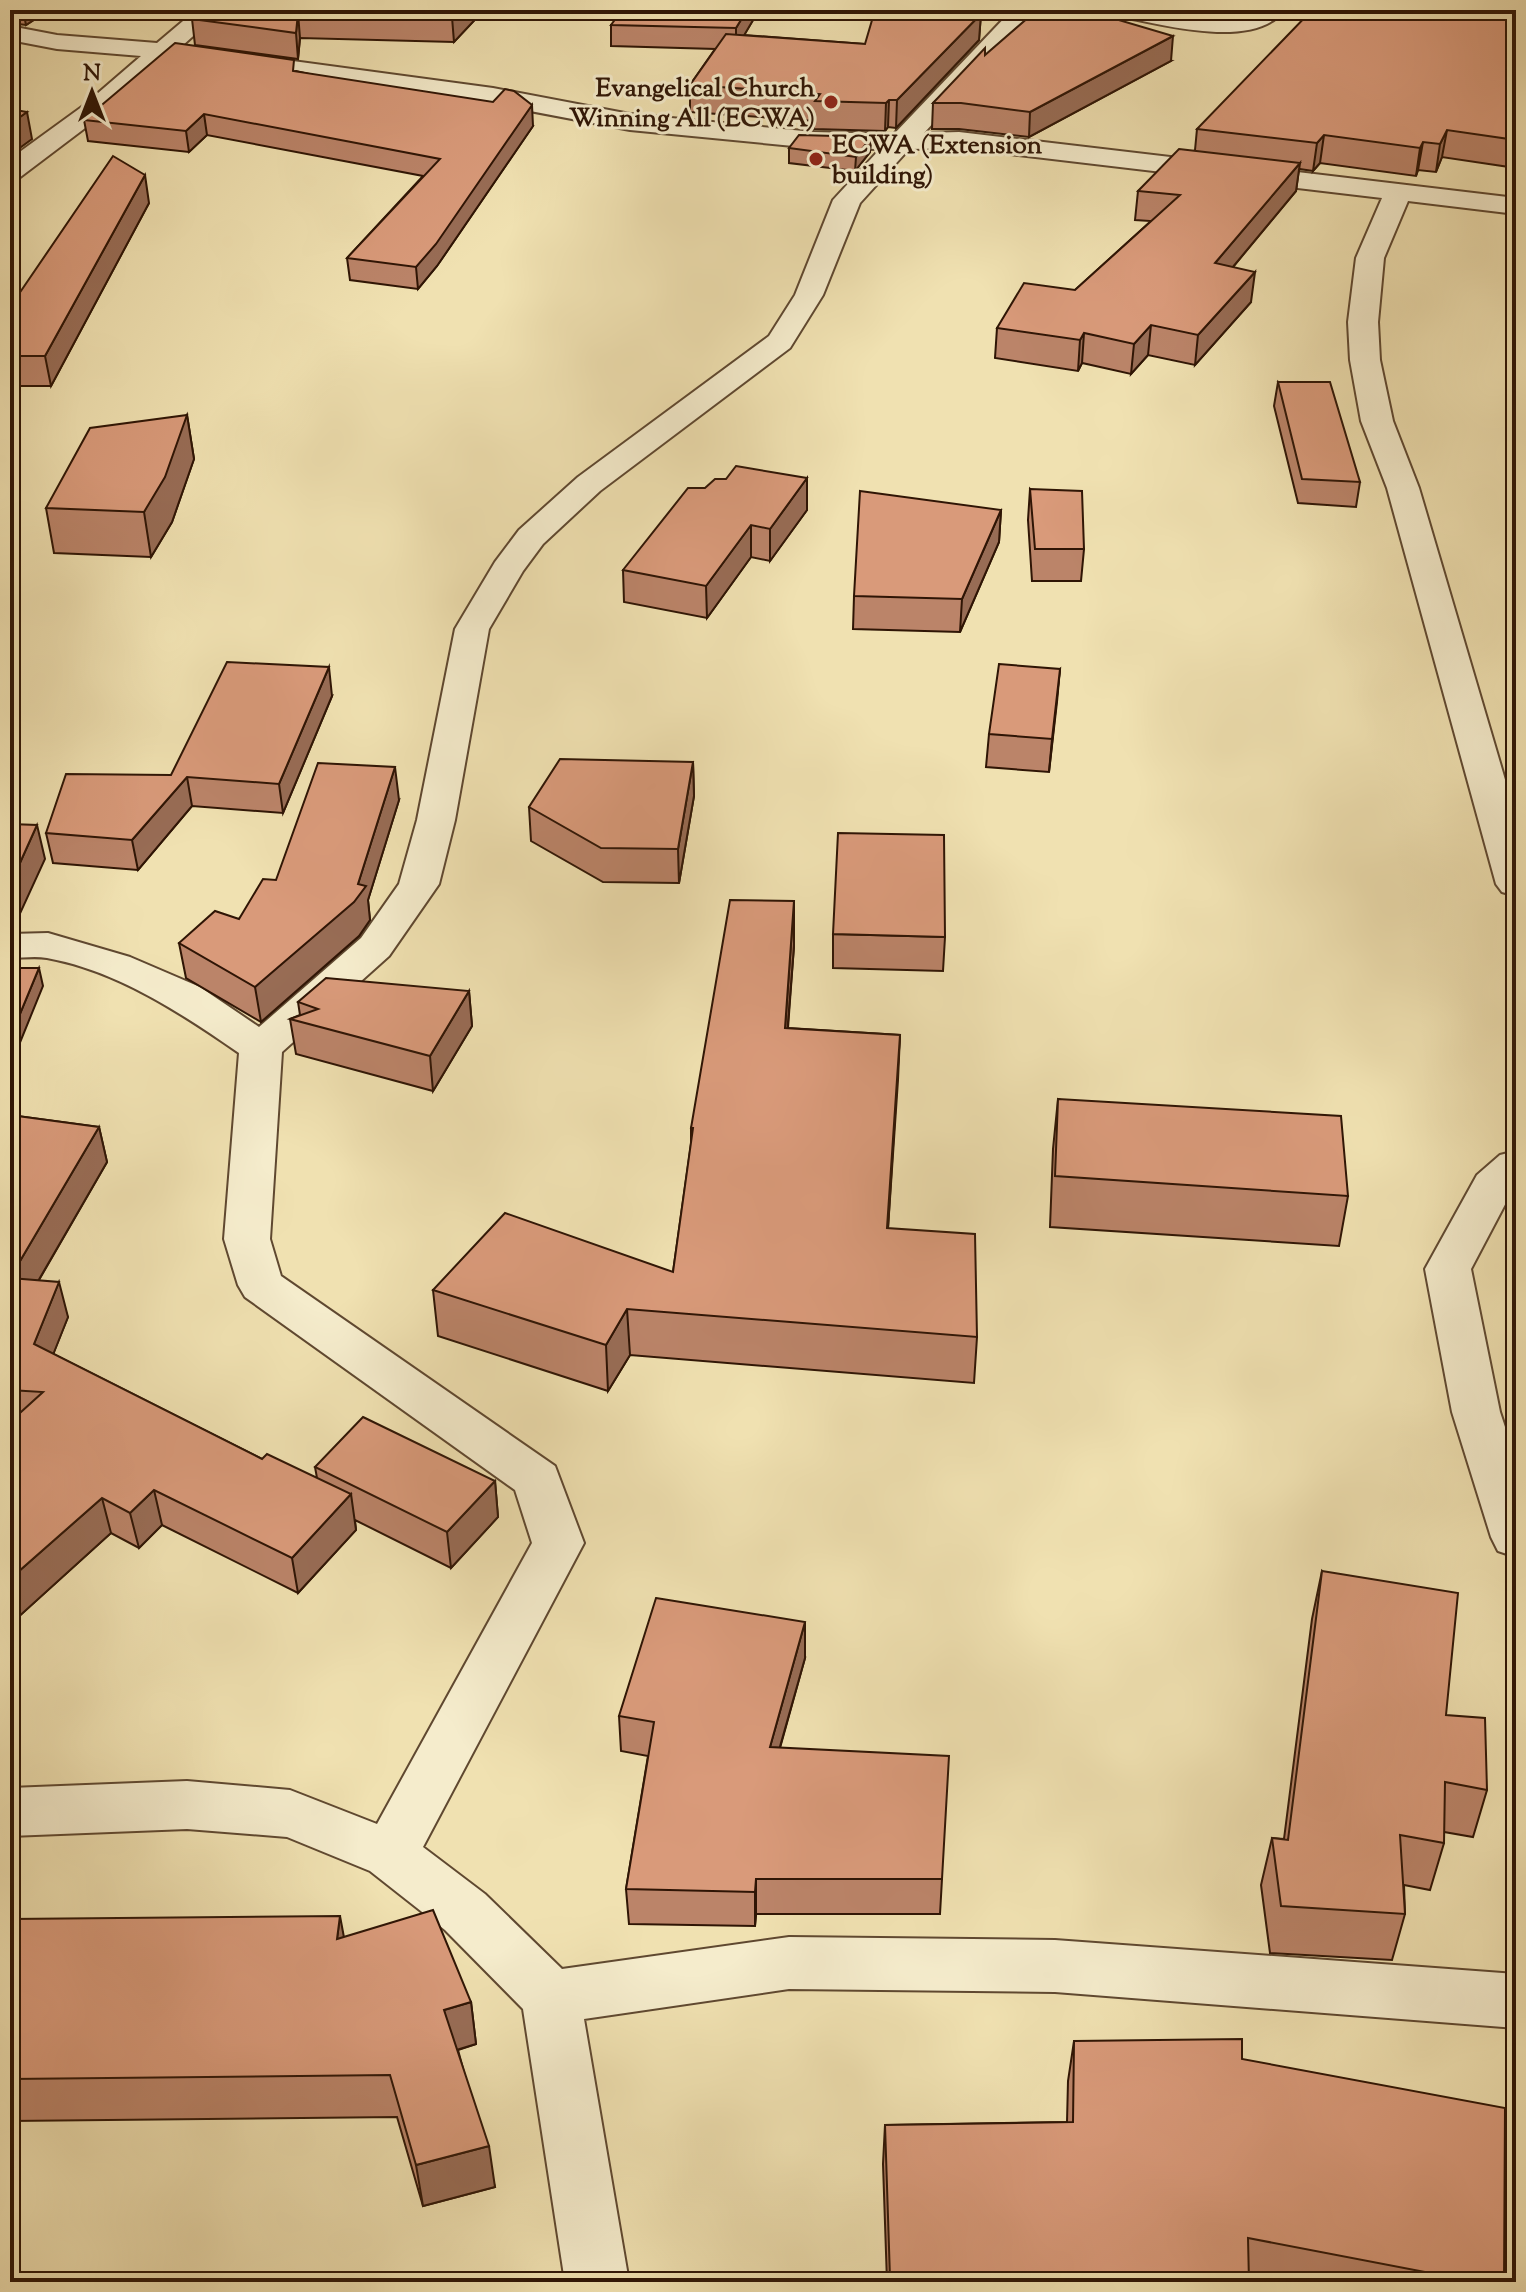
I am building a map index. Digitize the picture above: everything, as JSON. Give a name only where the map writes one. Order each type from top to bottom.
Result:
[{"type":"street","points":[[10,172],[92,111],[210,10]]},
{"type":"street","points":[[1123,10],[1218,25],[1254,22],[1272,10]]},
{"type":"street","points":[[390,1854],[558,1543],[537,1479],[261,1285],[247,1239],[261,1048],[375,947],[419,884],[436,820],[472,629],[507,569],[531,537],[589,484],[780,342],[809,295],[847,200],[1023,11]]},
{"type":"street","points":[[10,33],[57,42],[163,51],[493,96],[630,122],[814,140],[959,140],[1035,147],[1516,206]]},
{"type":"street","points":[[1398,192],[1370,258],[1363,322],[1365,360],[1377,421],[1403,488],[1516,884]]},
{"type":"street","points":[[10,946],[48,945],[116,966],[185,996],[261,1048]]},
{"type":"street","points":[[1516,1166],[1493,1186],[1448,1269],[1476,1412],[1516,1537]]},
{"type":"street","points":[[10,1812],[187,1805],[290,1814],[390,1854],[465,1912],[551,1997],[597,2282]]},
{"type":"street","points":[[551,1997],[789,1963],[1055,1966],[1516,2001]]},
{"type":"building","points":[[202,10],[458,10],[452,17],[298,13],[296,33],[192,19]]},
{"type":"building","points":[[622,10],[747,10],[736,28],[611,25]]},
{"type":"building","points":[[875,10],[980,10],[981,14],[897,100],[886,103],[815,101],[820,94],[690,85],[726,34],[865,44]]},
{"type":"building","points":[[1037,10],[1085,10],[1173,36],[1030,112],[961,103],[933,103],[985,48],[985,55]]},
{"type":"building","points":[[1312,10],[1516,10],[1516,140],[1447,130],[1440,144],[1423,142],[1420,148],[1324,135],[1317,143],[1197,129]]},
{"type":"building","points":[[175,43],[294,60],[293,71],[493,102],[505,89],[514,91],[532,105],[436,244],[416,267],[347,258],[440,159],[204,114],[186,131],[84,120]]},
{"type":"building","points":[[10,109],[27,112],[10,124]]},
{"type":"building","points":[[799,135],[871,137],[856,157],[789,148]]},
{"type":"building","points":[[1179,149],[1300,163],[1215,263],[1255,272],[1198,335],[1151,325],[1134,344],[1084,333],[1080,340],[997,328],[1024,283],[1075,290],[1180,195],[1138,191]]},
{"type":"building","points":[[113,156],[145,175],[45,356],[10,356],[10,307]]},
{"type":"building","points":[[1278,382],[1330,382],[1360,482],[1302,479]]},
{"type":"building","points":[[187,415],[165,477],[144,512],[46,508],[90,428]]},
{"type":"building","points":[[736,466],[807,478],[770,529],[751,525],[706,586],[623,570],[688,488],[705,488],[715,479],[726,479]]},
{"type":"building","points":[[1030,489],[1082,491],[1084,549],[1035,549]]},
{"type":"building","points":[[860,491],[1001,510],[962,599],[854,596]]},
{"type":"building","points":[[227,662],[329,667],[279,784],[187,777],[132,840],[46,833],[66,774],[171,775]]},
{"type":"building","points":[[999,664],[1060,669],[1052,739],[989,734]]},
{"type":"building","points":[[560,759],[693,762],[678,849],[601,848],[529,807]]},
{"type":"building","points":[[318,763],[395,767],[358,884],[366,886],[354,902],[255,987],[179,943],[215,911],[239,919],[263,879],[276,880]]},
{"type":"building","points":[[10,824],[37,825],[10,885]]},
{"type":"building","points":[[838,833],[944,835],[945,937],[833,934]]},
{"type":"building","points":[[730,900],[794,901],[785,1028],[900,1035],[887,1228],[975,1234],[977,1337],[627,1309],[606,1345],[433,1290],[505,1213],[673,1272],[691,1128]]},
{"type":"building","points":[[10,968],[39,968],[10,1038]]},
{"type":"building","points":[[326,978],[469,991],[430,1056],[290,1019],[318,1009],[298,1002]]},
{"type":"building","points":[[1058,1099],[1341,1116],[1348,1196],[1055,1176]]},
{"type":"building","points":[[10,1115],[99,1127],[10,1278]]},
{"type":"building","points":[[10,1278],[59,1282],[34,1344],[262,1459],[267,1454],[351,1494],[292,1558],[154,1490],[130,1513],[102,1498],[10,1579],[10,1422],[43,1392],[10,1390]]},
{"type":"building","points":[[363,1417],[495,1481],[447,1532],[315,1467]]},
{"type":"building","points":[[1322,1571],[1458,1593],[1446,1715],[1485,1718],[1487,1790],[1445,1782],[1444,1843],[1400,1835],[1405,1914],[1281,1906],[1272,1838],[1288,1840]]},
{"type":"building","points":[[656,1598],[805,1622],[770,1747],[949,1756],[942,1879],[756,1879],[755,1892],[626,1889],[654,1722],[619,1716]]},
{"type":"building","points":[[433,1910],[471,2002],[444,2010],[489,2146],[416,2165],[390,2075],[10,2079],[10,1919],[340,1916],[337,1939]]},
{"type":"building","points":[[1242,2039],[1242,2059],[1505,2108],[1504,2282],[1477,2282],[1248,2238],[1249,2282],[950,2282],[890,2278],[885,2125],[1073,2122],[1074,2041]]},
{"type":"place","name":"Evangelical Church Winning All (ECWA)","points":[[831,102]]},
{"type":"place","name":"ECWA (Extension building)","points":[[816,159]]}]
